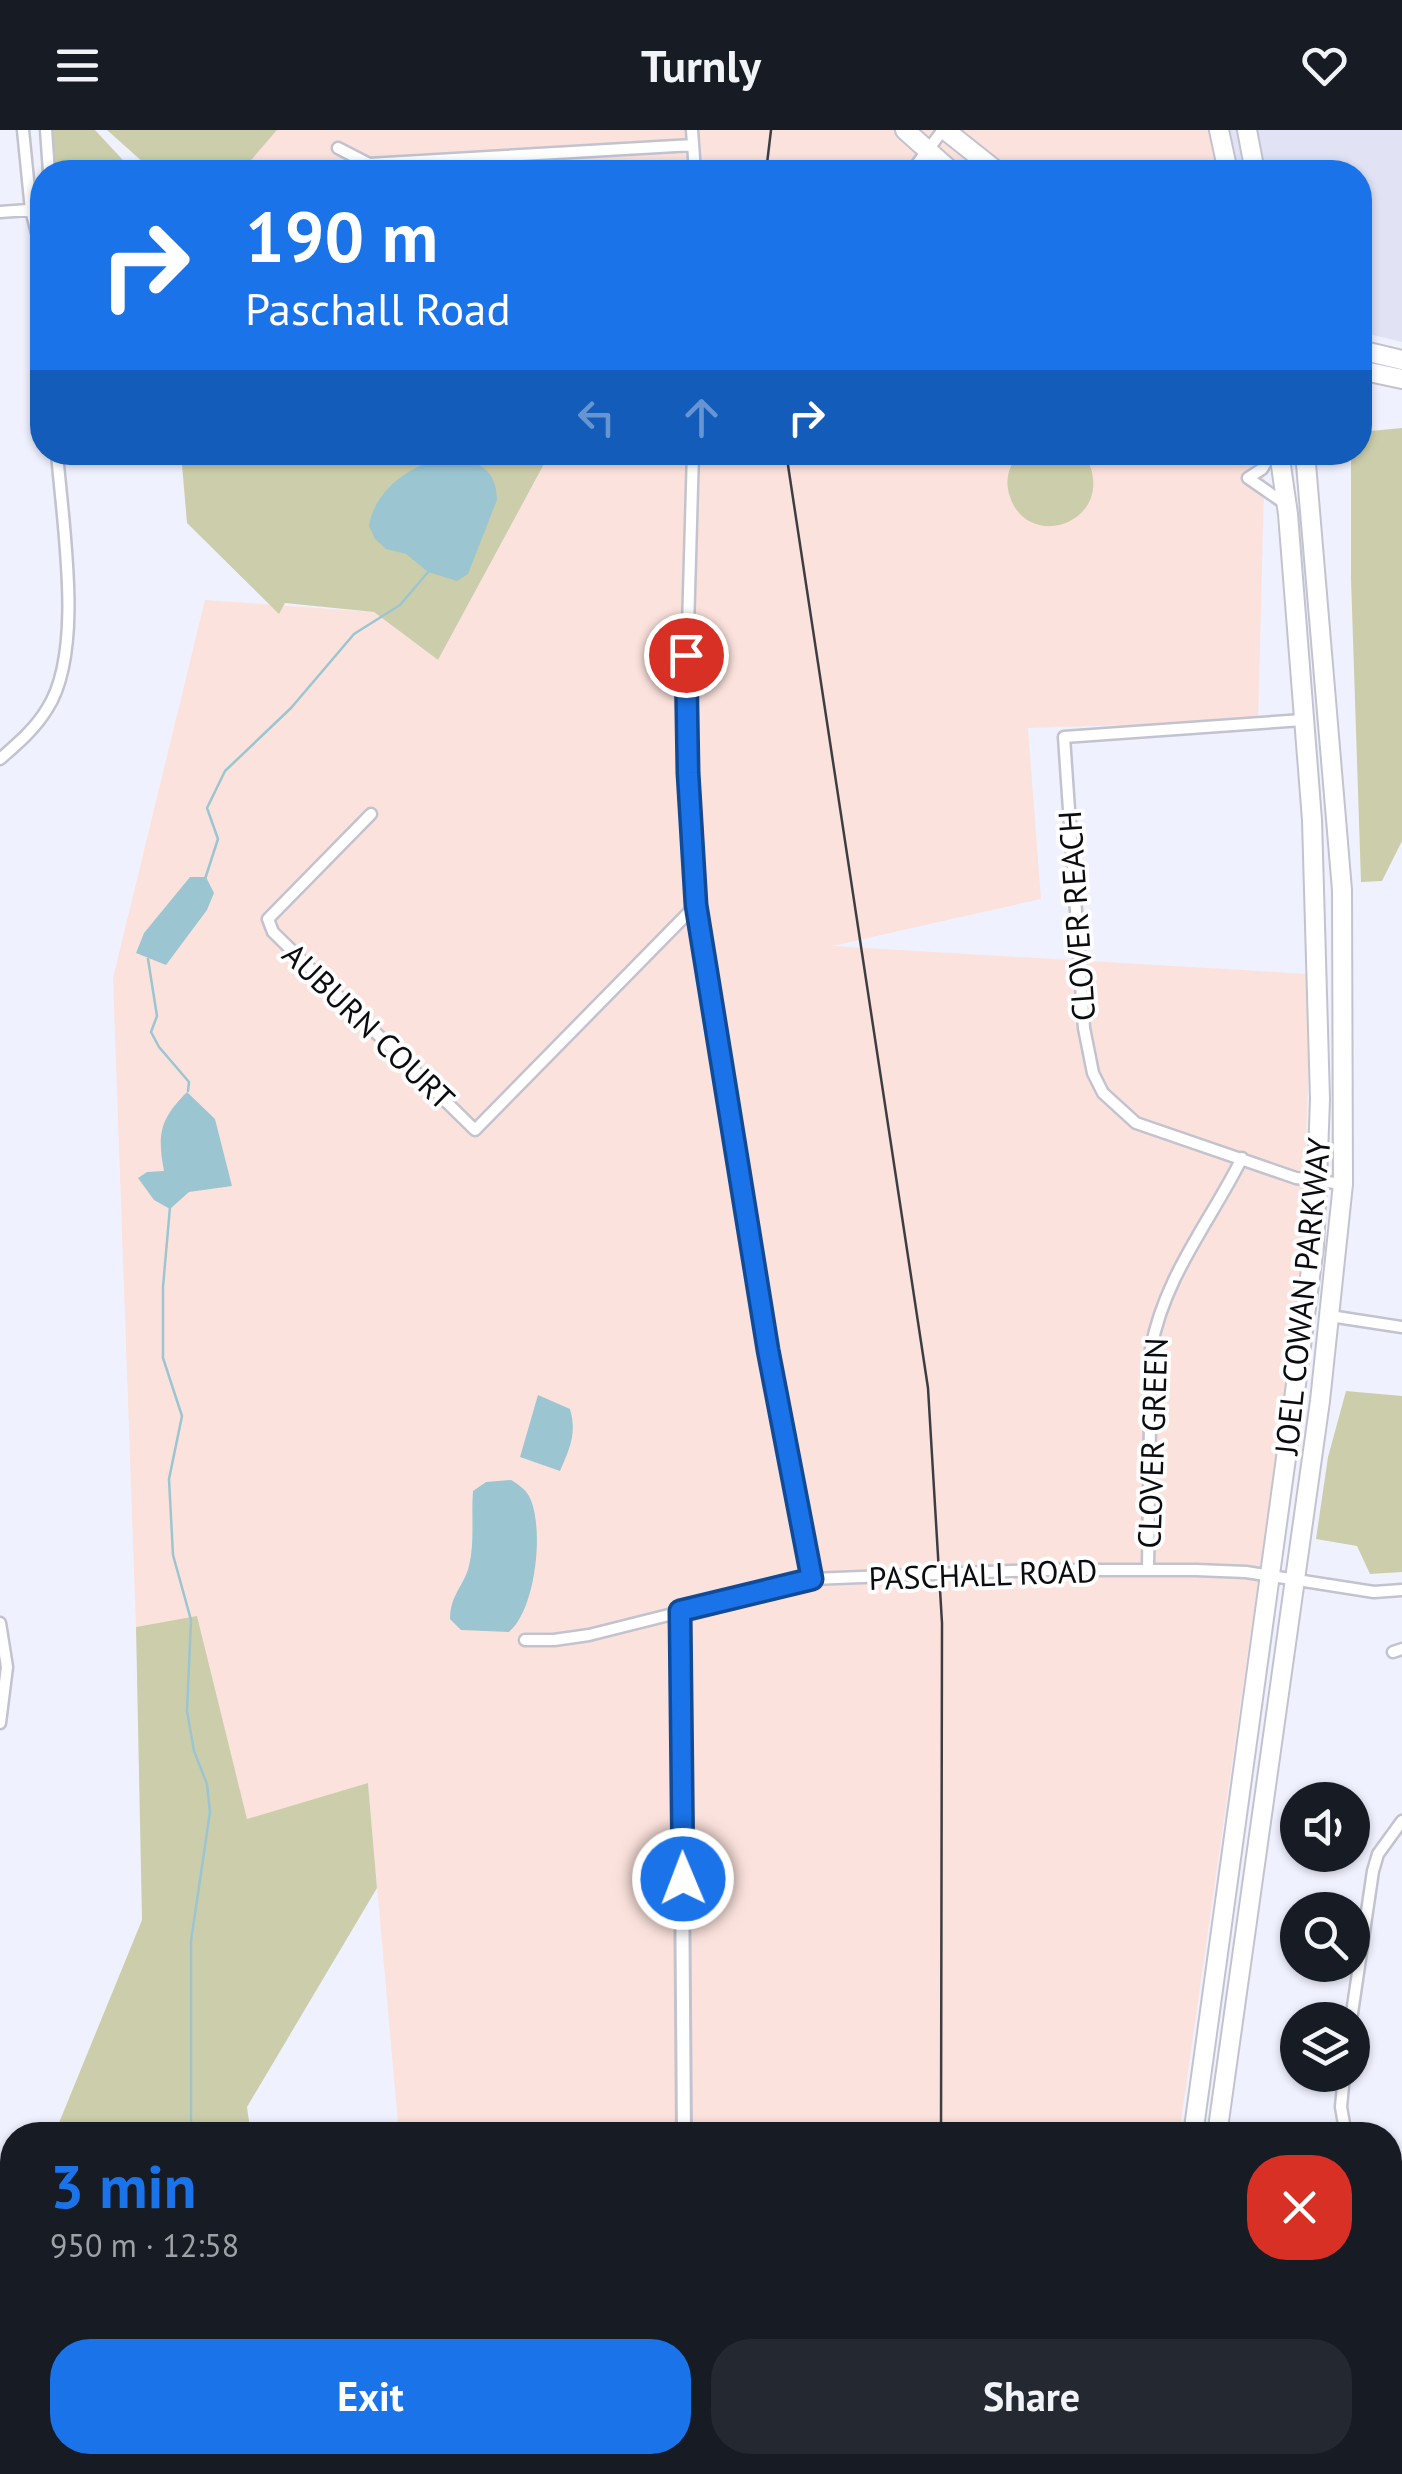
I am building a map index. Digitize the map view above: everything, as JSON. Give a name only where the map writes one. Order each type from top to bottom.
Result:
[{"type":"main road","points":[[906,130],[938,160]]},
{"type":"main road","points":[[944,130],[983,160]]},
{"type":"main road","points":[[1219,130],[1225,160]]},
{"type":"main road","points":[[1247,130],[1253,160]]},
{"type":"main road","points":[[1372,353],[1402,360]]},
{"type":"main road","points":[[1372,373],[1402,379]]},
{"type":"main road","name":"JOEL COWAN PARKWAY","points":[[1194,2122],[1314,1246],[1309,1180],[1320,1099],[1316,891],[1294,721],[1286,505],[1278,465]]},
{"type":"main road","name":"JOEL COWAN PARKWAY","points":[[1218,2122],[1330,1316],[1343,1184],[1342,890],[1306,465]]},
{"type":"street","points":[[23,130],[30,173]]},
{"type":"street","points":[[46,130],[48,160]]},
{"type":"street","points":[[692,130],[694,160]]},
{"type":"street","points":[[919,160],[944,130]]},
{"type":"street","points":[[441,160],[693,146]]},
{"type":"street","points":[[338,148],[361,160]]},
{"type":"street","points":[[0,212],[30,210]]},
{"type":"street","points":[[0,759],[48,708],[66,657],[68,614],[58,465]]},
{"type":"street","points":[[694,465],[686,698],[696,905],[768,1350],[812,1579]]},
{"type":"street","points":[[1265,465],[1248,478],[1286,505]]},
{"type":"street","name":"CLOVER REACH","points":[[1294,721],[1064,736],[1079,980],[1087,1048],[1094,1072],[1103,1093],[1125,1116],[1309,1180],[1343,1184]]},
{"type":"street","name":"AUBURN COURT","points":[[372,814],[268,918],[273,932],[297,957],[475,1130],[696,905]]},
{"type":"street","name":"CLOVER GREEN","points":[[1148,1569],[1152,1348],[1156,1326],[1168,1288],[1242,1158]]},
{"type":"street","points":[[1330,1316],[1402,1327]]},
{"type":"street","name":"PASCHALL ROAD","points":[[524,1640],[589,1635],[812,1579],[1148,1569],[1270,1576],[1374,1592],[1402,1590]]},
{"type":"street","points":[[680,1611],[684,2122]]},
{"type":"street","points":[[0,1623],[7,1667],[0,1723]]},
{"type":"street","points":[[1355,2002],[1378,1854],[1402,1821]]},
{"type":"street","points":[[1342,2092],[1344,2122]]},
{"type":"shaded area","points":[[277,130],[1215,130],[1223,160],[251,160]]},
{"type":"shaded area","points":[[974,130],[1402,130],[1402,342],[1372,335],[1372,160],[1013,160]]},
{"type":"shaded area","points":[[423,465],[478,465],[494,481],[497,500],[468,574],[457,581],[428,572],[406,554],[386,549],[369,526],[379,499]]},
{"type":"shaded area","points":[[544,465],[1265,465],[1258,721],[1028,728],[1041,899],[832,946],[1309,974],[1301,1280],[1181,2122],[398,2122],[368,1784],[247,1820],[197,1617],[136,1627],[113,978],[205,600],[374,612],[438,660]]},
{"type":"shaded area","points":[[190,877],[206,877],[214,893],[207,910],[166,965],[136,953],[144,933]]},
{"type":"shaded area","points":[[187,1092],[215,1119],[232,1186],[189,1192],[170,1209],[154,1200],[138,1178],[147,1172],[164,1171],[163,1128]]},
{"type":"shaded area","points":[[538,1395],[570,1409],[573,1433],[560,1471],[520,1457]]},
{"type":"shaded area","points":[[511,1480],[529,1496],[534,1510],[537,1546],[526,1606],[509,1632],[461,1630],[450,1619],[471,1556],[473,1491],[486,1482]]},
{"type":"green space","points":[[51,130],[95,130],[123,160],[53,160]]},
{"type":"green space","points":[[107,130],[277,130],[251,160],[141,160]]},
{"type":"green space","points":[[1402,428],[1402,841],[1382,881],[1361,882],[1351,465],[1372,465],[1372,431]]},
{"type":"green space","points":[[182,465],[544,465],[438,660],[374,612],[285,603],[279,614],[187,523]]},
{"type":"green space","points":[[1088,465],[1093,478],[1091,497],[1082,512],[1068,522],[1052,526],[1035,524],[1020,514],[1010,497],[1010,468]]},
{"type":"green space","points":[[1346,1391],[1402,1396],[1402,1572],[1370,1574],[1357,1546],[1316,1539],[1328,1457]]},
{"type":"green space","points":[[197,1616],[247,1819],[368,1783],[377,1888],[247,2107],[249,2122],[59,2122],[142,1920],[136,1627]]},
{"type":"waterway","points":[[205,879],[218,839],[207,808],[225,771],[291,708],[354,634],[400,605],[428,572]]},
{"type":"waterway","points":[[148,959],[157,1016],[151,1032],[189,1082],[188,1091]]},
{"type":"waterway","points":[[170,1207],[163,1287],[163,1358],[182,1416],[169,1479],[173,1555],[191,1620],[187,1711],[194,1751],[207,1784],[210,1812],[191,1941],[191,2122]]},
{"type":"railway","points":[[767,160],[771,130]]},
{"type":"railway","points":[[788,465],[928,1388],[942,1623],[941,2122]]},
{"type":"route","points":[[683,1879],[680,1611],[812,1579],[768,1350],[704,965],[688,773],[686,655]]}]
